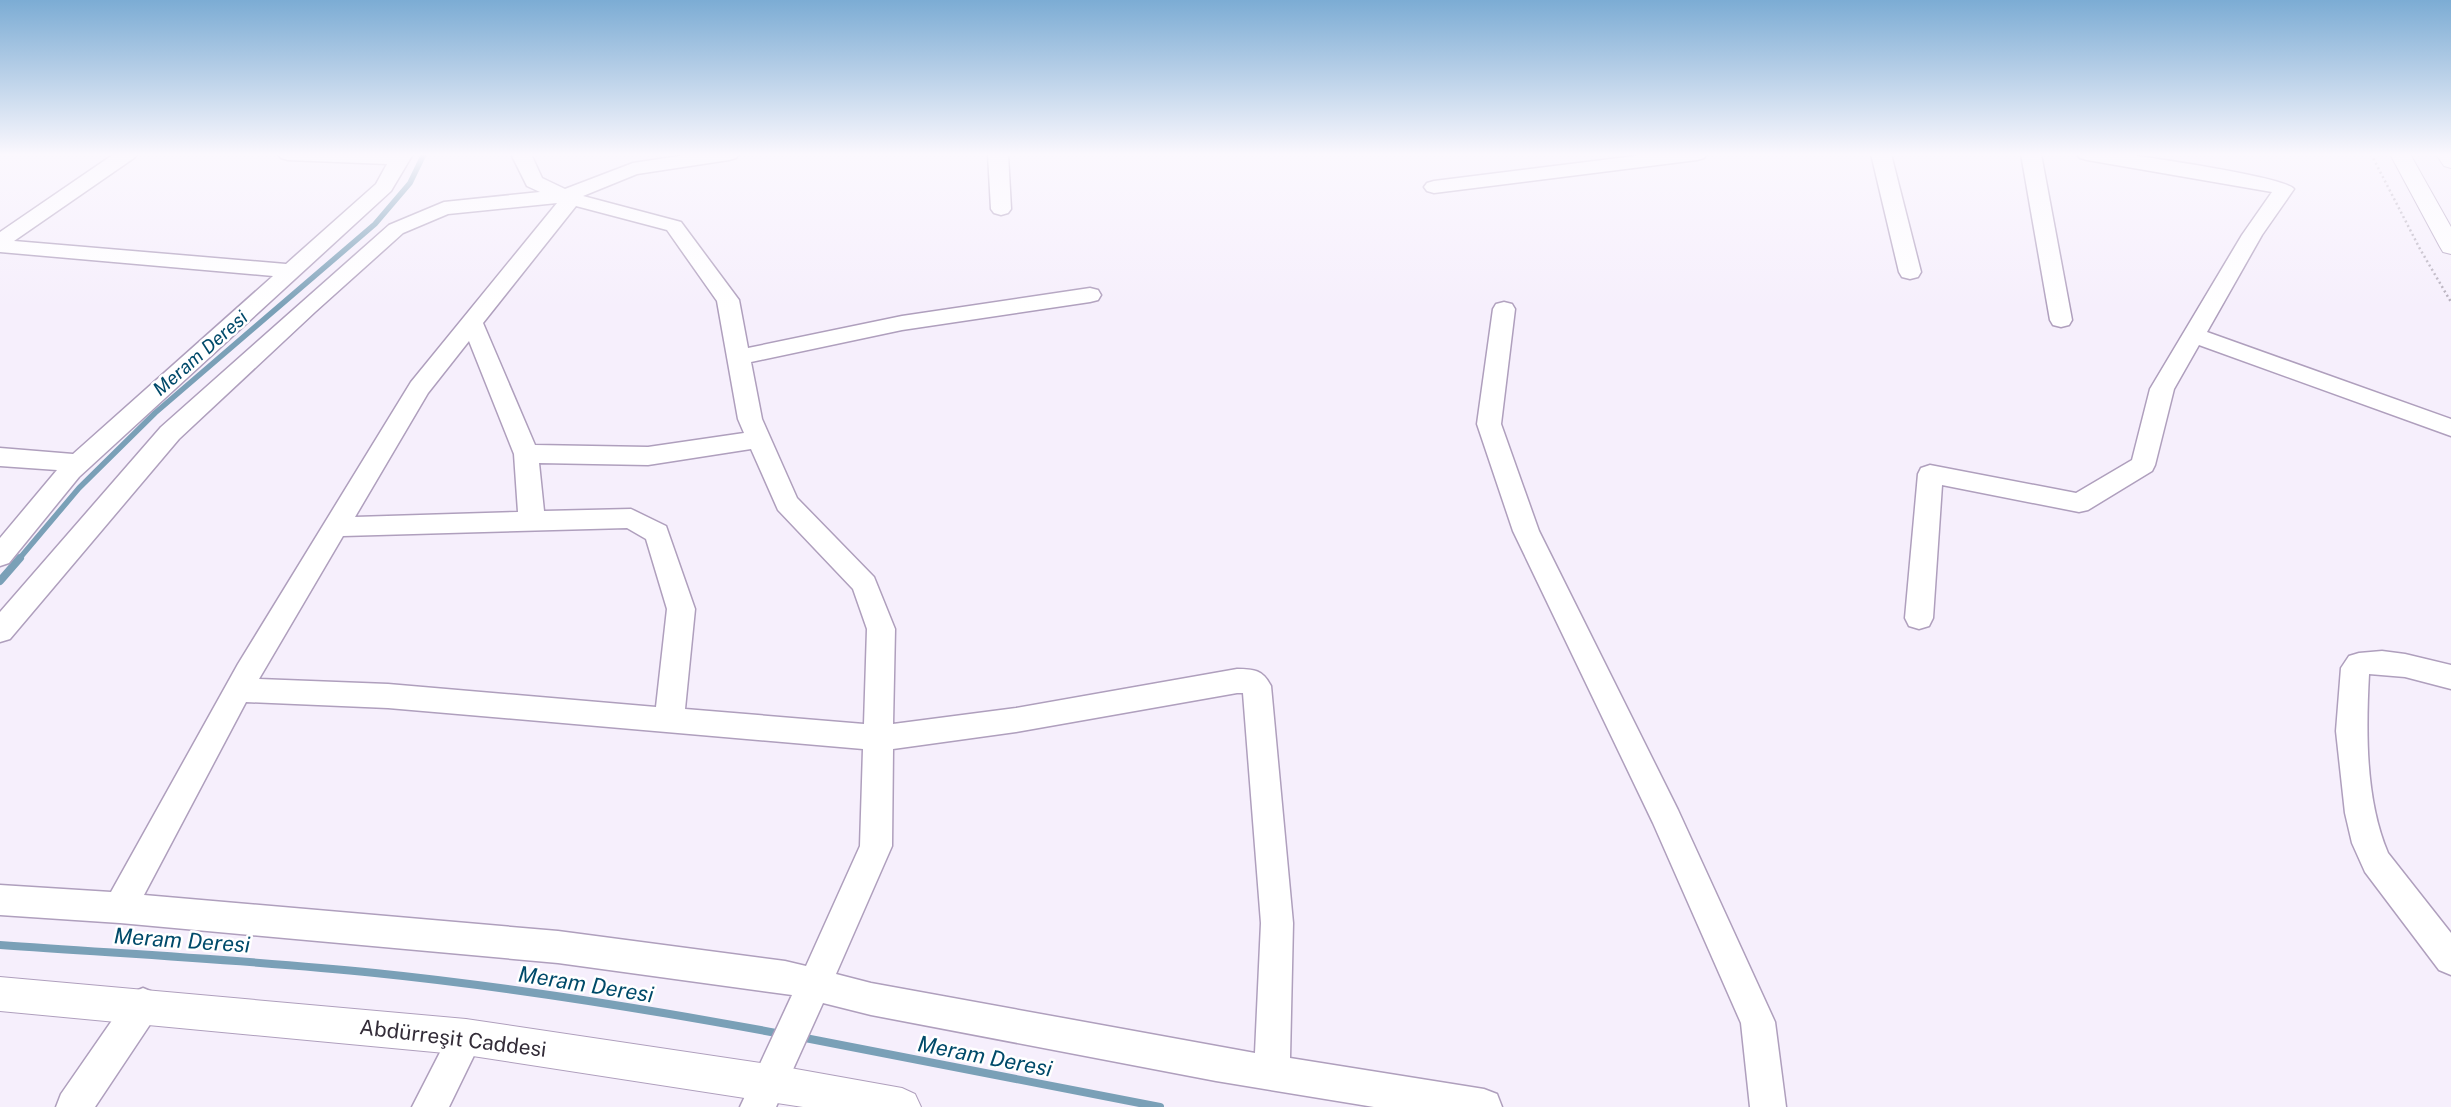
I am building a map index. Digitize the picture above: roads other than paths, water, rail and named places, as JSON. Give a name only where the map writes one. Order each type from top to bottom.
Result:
[{"type":"main road","points":[[2428,206],[2451,247]]},
{"type":"main road","name":"Abdürreşit Caddesi","points":[[0,994],[466,1037],[768,1083],[902,1107]]},
{"type":"street","points":[[0,241],[52,206]]},
{"type":"street","points":[[0,556],[79,463],[363,206]]},
{"type":"street","points":[[0,631],[170,434],[307,306],[396,229],[444,208],[470,206]]},
{"type":"street","points":[[120,908],[238,690],[419,388],[561,206]]},
{"type":"street","points":[[600,206],[674,226],[728,300],[750,419],[787,503],[865,584],[882,629],[876,846],[815,984],[768,1083]]},
{"type":"street","points":[[1894,206],[1910,272]]},
{"type":"street","points":[[2040,206],[2061,320]]},
{"type":"street","points":[[1919,618],[1930,474],[2079,503],[2143,465],[2162,389],[2252,235],[2272,206]]},
{"type":"street","points":[[0,246],[291,271]]},
{"type":"street","points":[[739,358],[902,323],[1090,295]]},
{"type":"street","points":[[1504,309],[1489,424],[1526,531],[1667,820],[1758,1022],[1768,1107]]},
{"type":"street","points":[[472,322],[526,454],[532,520]]},
{"type":"street","points":[[2194,335],[2451,428]]},
{"type":"street","points":[[526,454],[648,456],[759,439]]},
{"type":"street","points":[[0,457],[79,463]]},
{"type":"street","points":[[335,527],[632,518],[657,533],[681,610],[669,721]]},
{"type":"street","points":[[2451,677],[2410,666],[2379,662],[2359,664],[2355,668],[2351,731],[2360,813],[2368,843],[2376,862],[2451,959]]},
{"type":"street","points":[[238,690],[388,696],[879,738],[1016,720],[1237,681],[1253,682],[1258,686],[1277,923],[1272,1073]]},
{"type":"street","points":[[0,900],[120,908],[315,927],[558,947],[784,977],[871,999],[1272,1073],[1484,1107]]},
{"type":"street","points":[[74,1107],[143,1006]]},
{"type":"street","points":[[430,1107],[466,1037]]},
{"type":"waterway","name":"Meram Deresi","points":[[19,559],[79,488],[155,413],[375,224],[391,206]]},
{"type":"waterway","name":"Meram Deresi","points":[[0,581],[20,558]]},
{"type":"waterway","name":"Meram Deresi","points":[[0,945],[281,964],[375,973],[579,999],[782,1034]]},
{"type":"waterway","name":"Meram Deresi","points":[[800,1037],[1160,1107]]}]
